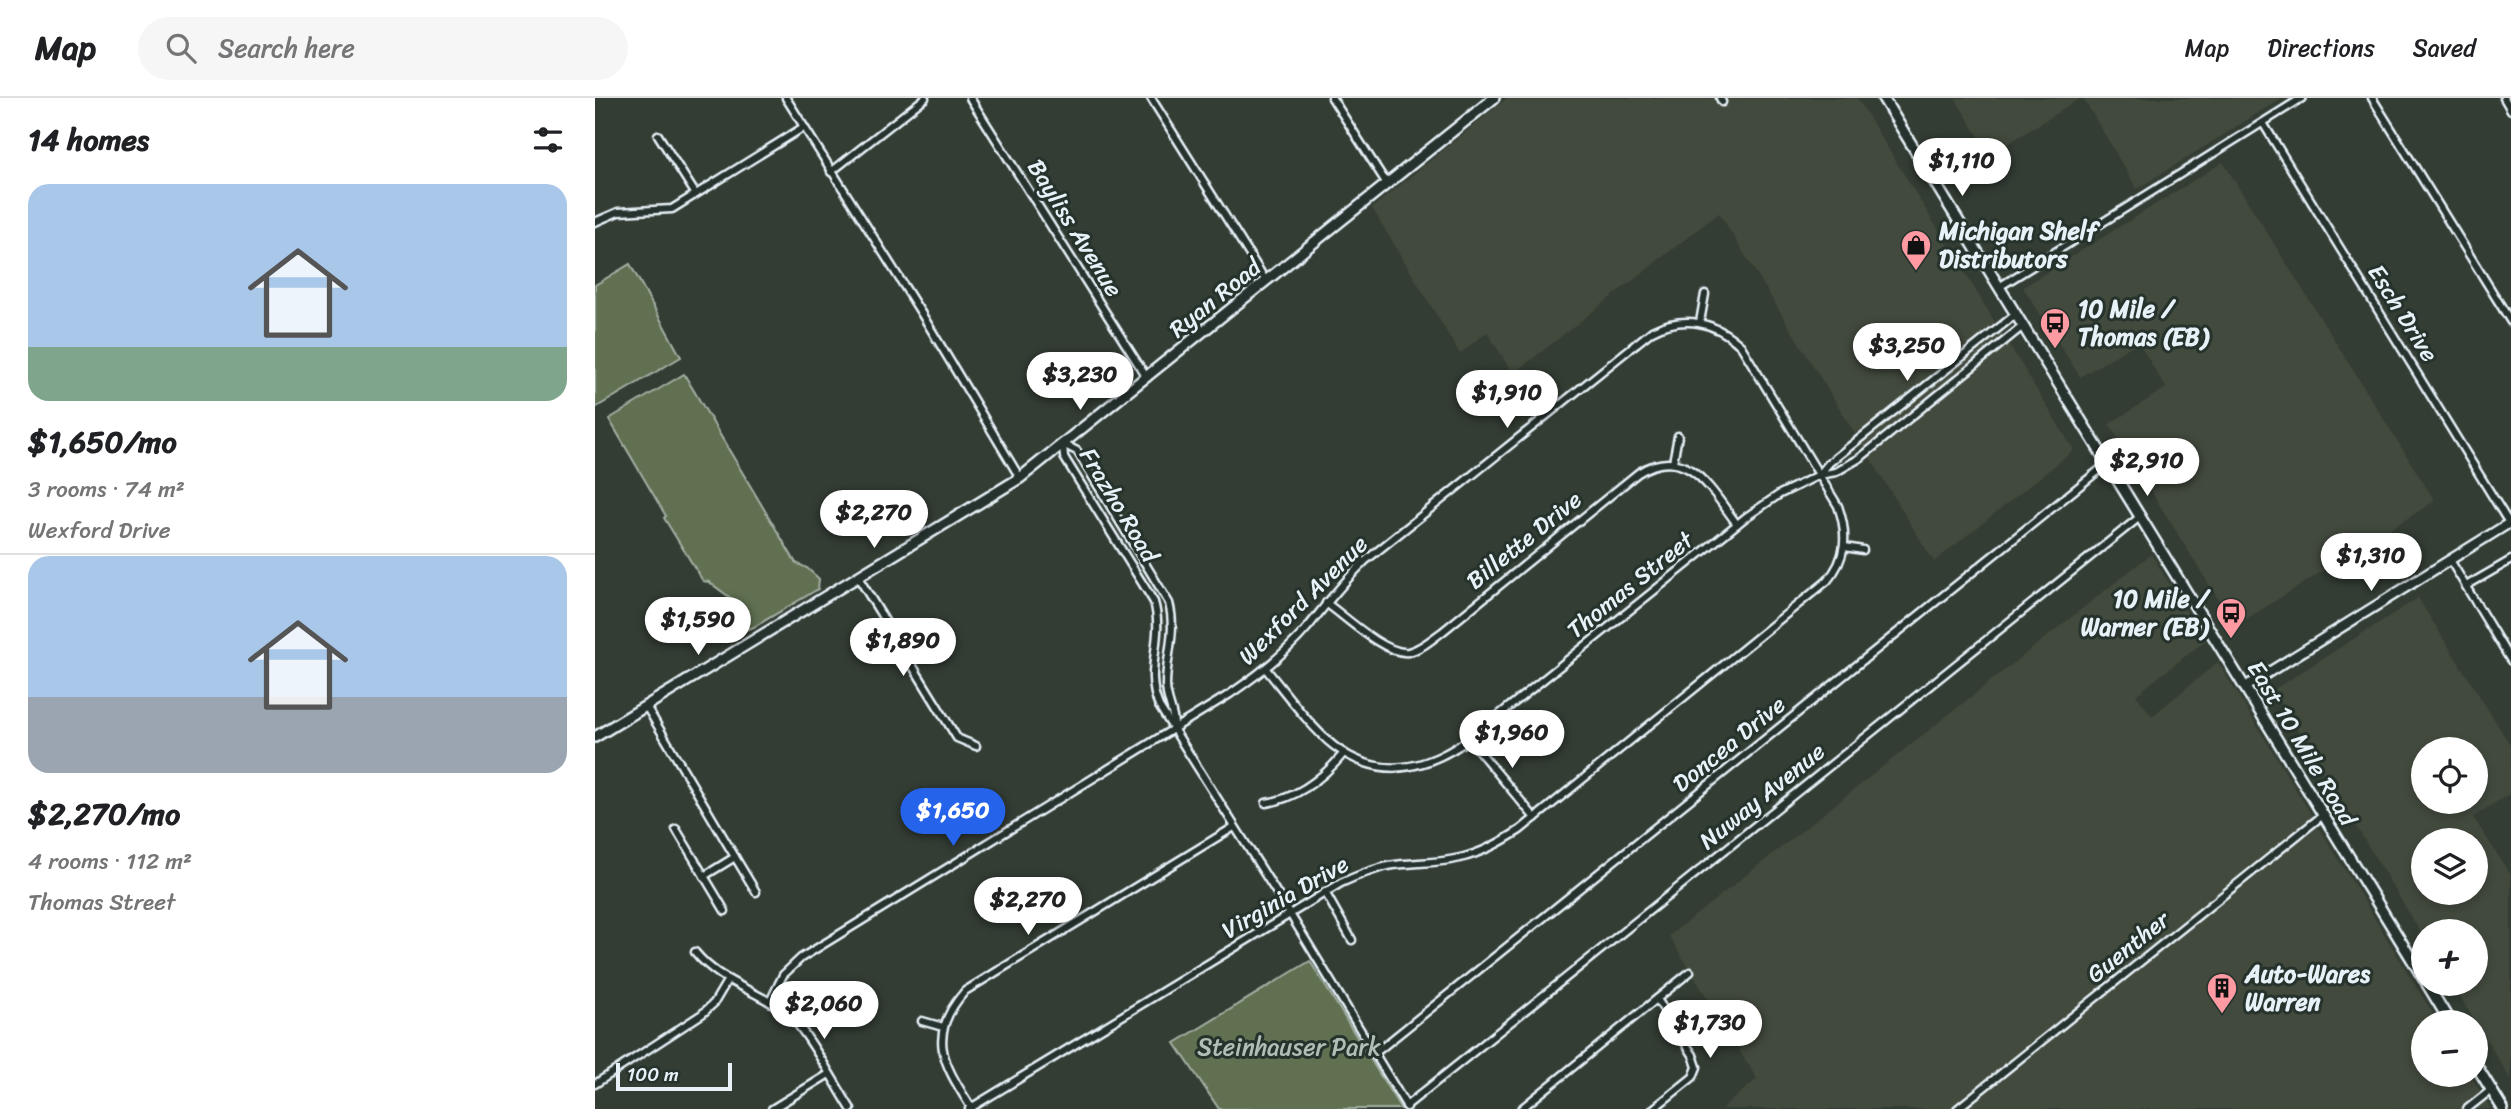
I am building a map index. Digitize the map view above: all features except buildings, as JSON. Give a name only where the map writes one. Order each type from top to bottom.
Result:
[{"type":"main road","name":"Ryan Road","points":[[595,737],[1020,478],[1494,98]]},
{"type":"main road","name":"East 10 Mile Road","points":[[1883,98],[2411,958]]},
{"type":"main road","points":[[2488,1085],[2503,1109]]},
{"type":"street","points":[[786,98],[923,316],[1020,478]]},
{"type":"street","points":[[831,172],[925,98]]},
{"type":"street","name":"Bayliss Avenue","points":[[970,98],[1147,378]]},
{"type":"street","points":[[1151,98],[1266,281]]},
{"type":"street","points":[[1332,98],[1387,184]]},
{"type":"street","points":[[2000,287],[2302,98]]},
{"type":"street","points":[[2372,98],[2511,322]]},
{"type":"street","name":"Esch Drive","points":[[2263,123],[2510,522]]},
{"type":"street","points":[[595,222],[618,212],[672,209],[804,127]]},
{"type":"street","points":[[658,135],[695,193]]},
{"type":"street","points":[[1700,322],[1705,294]]},
{"type":"street","name":"Thomas Street","points":[[1266,669],[1322,733],[1344,753],[1374,765],[1403,768],[1433,762],[1469,739],[1737,524],[1780,494],[1819,475],[1829,463],[2016,314]]},
{"type":"street","name":"Wexford Avenue","points":[[769,1002],[783,975],[801,958],[1230,694],[1266,669],[1307,628],[1335,591],[1365,561],[1633,345],[1666,324],[1700,322],[1730,335],[1741,346],[1819,475]]},
{"type":"street","points":[[1863,550],[1845,548],[1839,506],[1819,475],[1836,472],[1860,457],[2023,326]]},
{"type":"street","points":[[1937,376],[1948,387]]},
{"type":"street","points":[[1904,403],[1912,414]]},
{"type":"street","points":[[1678,436],[1673,462],[1681,464],[1700,478],[1737,524]]},
{"type":"street","name":"Frazho Road","points":[[1063,444],[1077,451],[1169,603],[1173,629],[1166,687],[1174,715],[1174,728]]},
{"type":"street","name":"Frazho Road","points":[[1063,444],[1064,457],[1154,602],[1159,624],[1152,672],[1153,690],[1159,706],[1407,1107]]},
{"type":"street","name":"Billette Drive","points":[[1327,603],[1385,646],[1402,652],[1414,650],[1442,632],[1638,472],[1659,463],[1673,462]]},
{"type":"street","name":"Doncea Drive","points":[[1374,1054],[2108,463]]},
{"type":"street","name":"Nuway Avenue","points":[[1407,1107],[2141,516]]},
{"type":"street","points":[[2245,687],[2510,522]]},
{"type":"street","name":"Virginia Drive","points":[[971,1109],[1325,892],[1371,871],[1405,864],[1444,862],[1488,849],[1520,830],[1820,587],[1836,571],[1845,548]]},
{"type":"street","points":[[2450,560],[2511,661]]},
{"type":"street","points":[[2466,586],[2511,560]]},
{"type":"street","points":[[858,578],[957,738],[976,746]]},
{"type":"street","points":[[646,706],[756,892]]},
{"type":"street","points":[[1469,739],[1535,818]]},
{"type":"street","points":[[1266,803],[1289,797],[1314,782],[1329,771],[1344,753]]},
{"type":"street","name":"Guenther","points":[[1957,1109],[2323,815]]},
{"type":"street","points":[[971,1109],[946,1063],[942,1048],[943,1027],[953,1005],[974,985],[1234,827]]},
{"type":"street","points":[[676,829],[725,911]]},
{"type":"street","points":[[704,876],[735,858]]},
{"type":"street","points":[[1325,892],[1352,940]]},
{"type":"street","points":[[695,953],[710,969],[727,981],[791,1016],[851,1109]]},
{"type":"street","points":[[1521,1109],[1690,972]]},
{"type":"street","points":[[595,1084],[702,1014],[714,1003],[727,981]]},
{"type":"street","points":[[1653,1109],[1693,1077],[1697,1067],[1693,1055],[1657,999]]},
{"type":"street","points":[[922,1021],[943,1027]]},
{"type":"street","points":[[772,1109],[829,1074]]},
{"type":"street","points":[[2467,1109],[2491,1090]]},
{"type":"shaded area","points":[[1507,98],[1857,98],[2074,450],[1934,562],[1719,213],[1513,374],[1487,332],[1460,354],[1372,208]]},
{"type":"shaded area","points":[[1955,98],[2081,98],[1990,155]]},
{"type":"shaded area","points":[[2083,98],[2282,98],[2137,189]]},
{"type":"shaded area","points":[[2223,162],[2435,501],[2235,626],[2109,424],[2166,388],[2138,342],[2080,377],[2023,287]]},
{"type":"shaded area","points":[[2151,554],[2205,641],[2136,695],[2152,716],[2218,662],[2411,978],[2411,996],[2422,996],[2431,1010],[2411,1010],[2411,1087],[2477,1087],[2491,1109],[1721,1109],[1757,1079],[1669,936]]},
{"type":"shaded area","points":[[2418,598],[2511,746],[2511,793],[2488,808],[2488,737],[2411,737],[2411,814],[2478,814],[2473,817],[2480,828],[2411,828],[2411,905],[2488,905],[2488,840],[2511,875],[2511,1080],[2488,1043],[2488,1010],[2468,1010],[2459,996],[2488,996],[2488,919],[2412,919],[2273,690]]},
{"type":"green space","points":[[630,264],[681,357],[595,408],[595,285]]},
{"type":"green space","points":[[684,374],[796,563],[807,568],[819,579],[818,589],[745,630],[731,641],[725,636],[736,602],[709,582],[703,581],[664,518],[666,516],[609,419]]},
{"type":"green space","name":"Steinhauser Park","points":[[1310,961],[1401,1109],[1219,1109],[1175,1043]]},
{"type":"place","name":"Michigan Shelf Distributors","points":[[1916,272]]},
{"type":"place","name":"10 Mile / Thomas (EB)","points":[[2055,350]]},
{"type":"place","name":"10 Mile / Warner (EB)","points":[[2231,640]]},
{"type":"place","name":"Auto-Wares Warren","points":[[2222,1015]]}]
